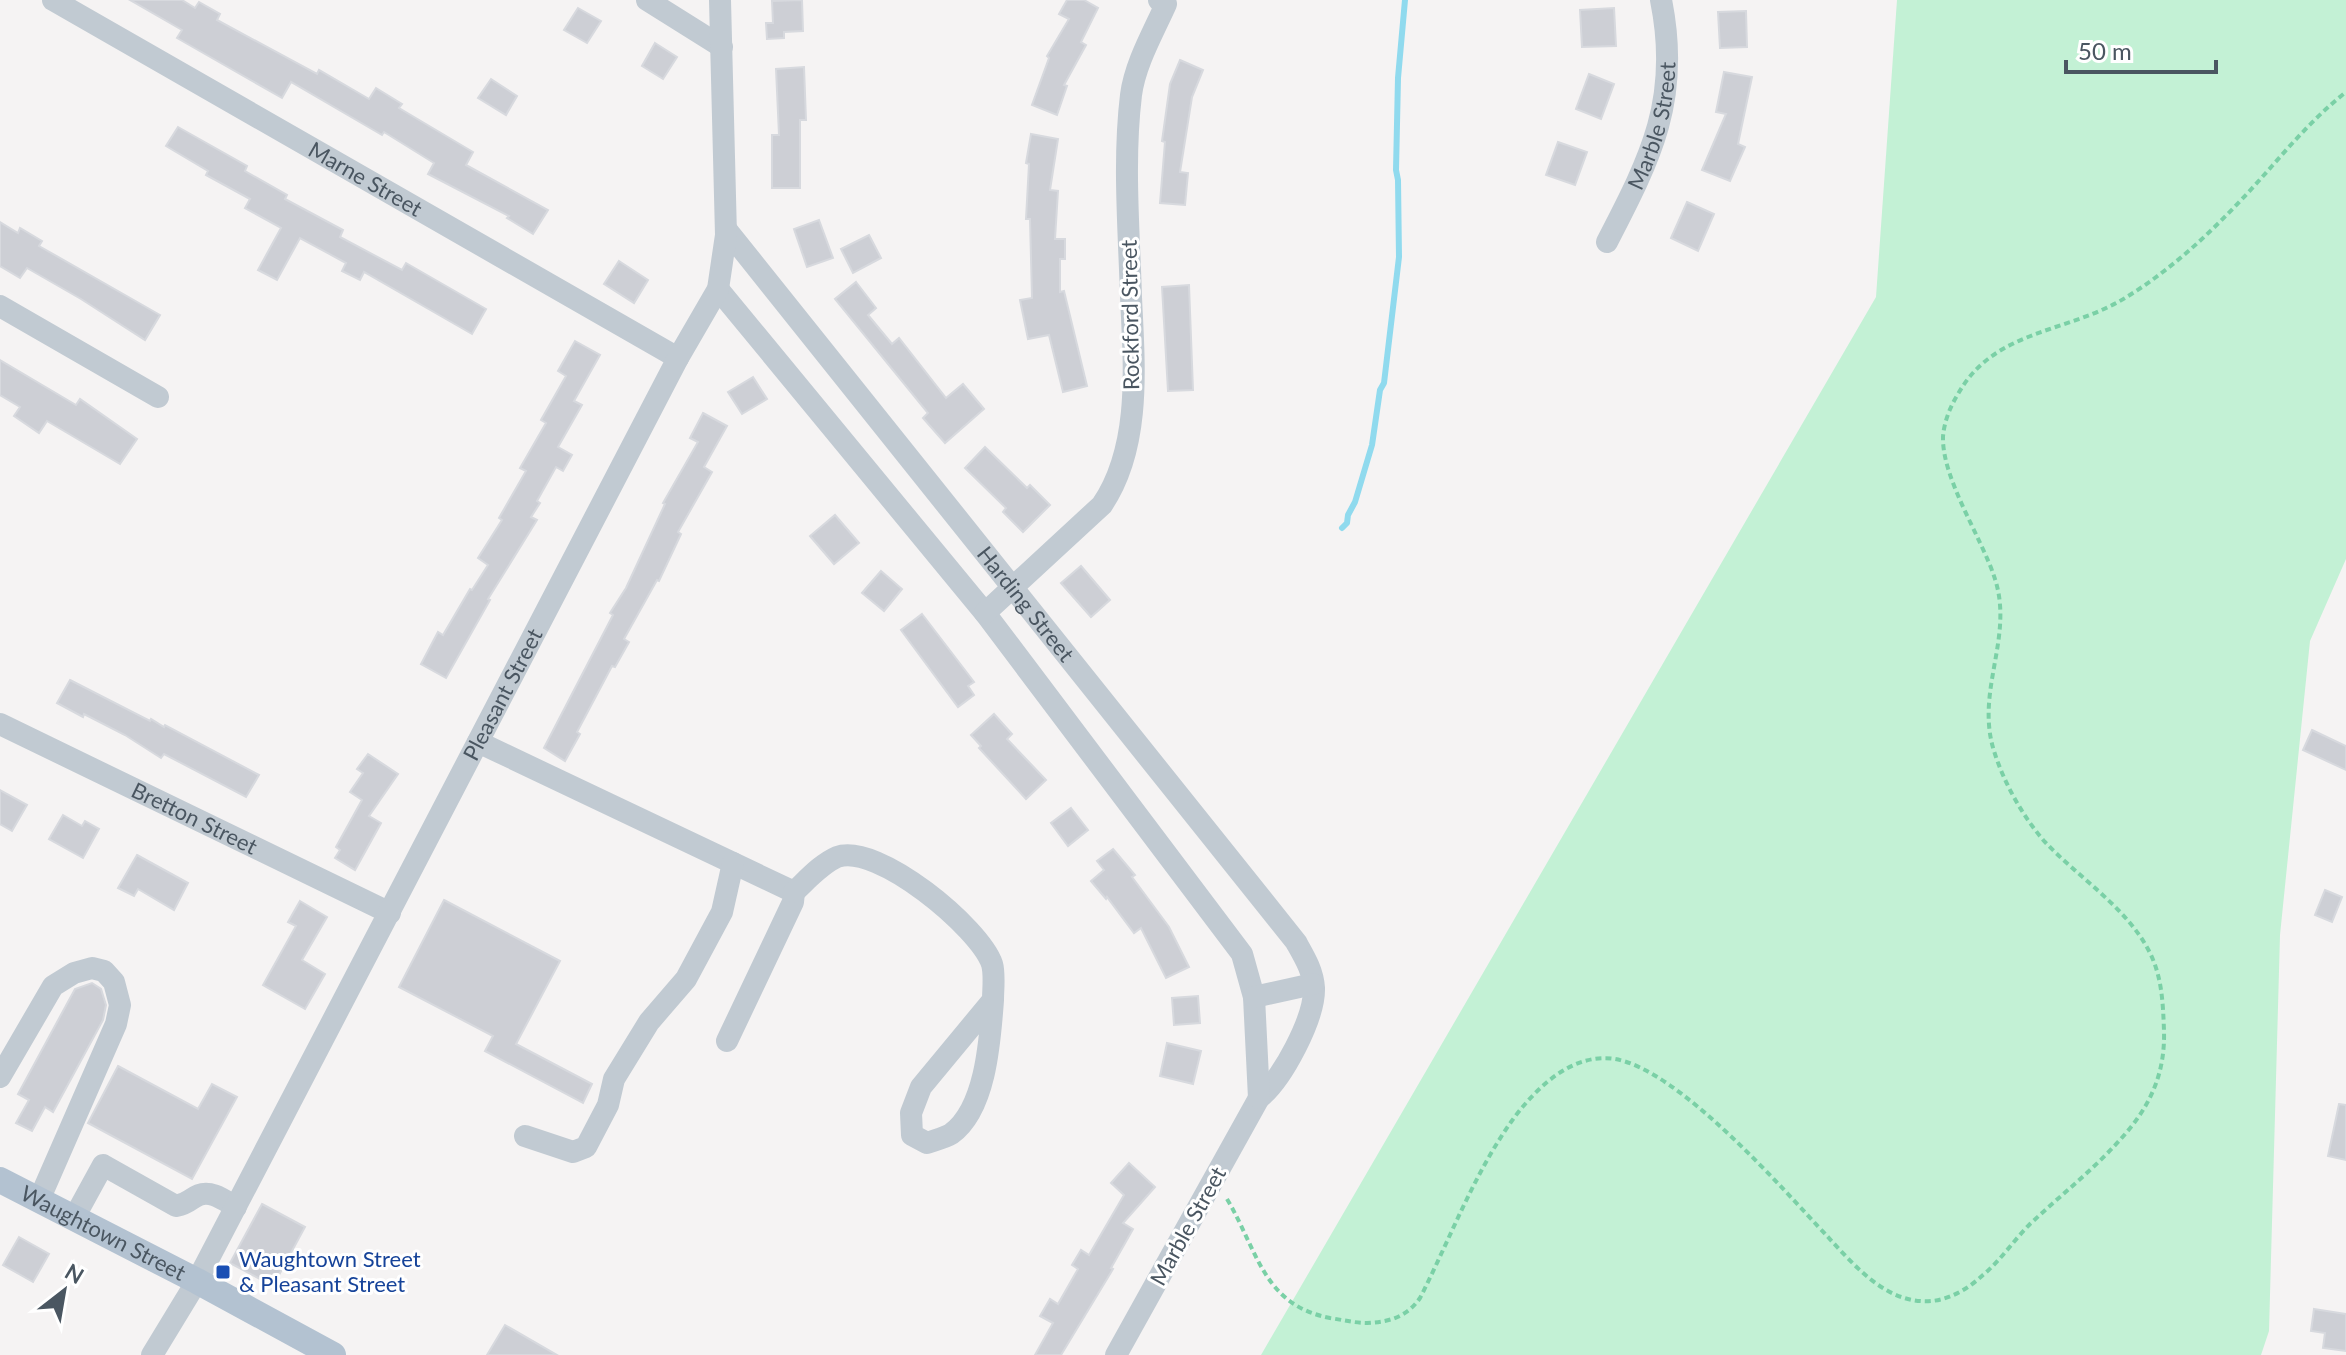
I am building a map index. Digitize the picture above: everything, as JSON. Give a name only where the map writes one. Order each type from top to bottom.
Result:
[{"type":"main road","name":"Waughtown Street","points":[[0,1180],[333,1355]]},
{"type":"street","name":"Marne Street","points":[[53,0],[678,358]]},
{"type":"street","points":[[647,0],[722,47]]},
{"type":"street","name":"Pleasant Street","points":[[152,1355],[197,1281],[678,358],[718,289],[726,229],[720,0]]},
{"type":"street","name":"Marble Street","points":[[1607,242],[1644,172],[1665,102],[1668,52],[1661,0]]},
{"type":"street","name":"Rockford Street","points":[[985,613],[1102,505],[1113,489],[1122,463],[1129,436],[1134,367],[1128,174],[1131,93],[1163,2]]},
{"type":"street","name":"Harding Street","points":[[726,229],[1296,942],[1311,970],[1313,984]]},
{"type":"street","name":"Harding Street","points":[[718,289],[985,613],[1242,954],[1254,997]]},
{"type":"street","points":[[0,306],[158,397]]},
{"type":"street","name":"Bretton Street","points":[[0,724],[390,913]]},
{"type":"street","points":[[478,742],[794,892]]},
{"type":"street","points":[[727,1041],[793,902],[794,892],[820,868],[839,856],[856,857],[892,868],[940,902],[980,944],[993,965],[993,1000],[987,1058],[979,1090],[965,1120],[949,1135],[927,1143],[912,1135],[911,1113],[921,1087],[993,1000]]},
{"type":"street","points":[[525,1136],[573,1152],[586,1147],[608,1105],[614,1079],[649,1022],[686,979],[722,912],[733,863]]},
{"type":"street","points":[[0,1077],[53,986],[74,973],[92,968],[104,971],[114,982],[120,1005],[116,1024],[39,1200]]},
{"type":"street","points":[[1259,1098],[1254,997],[1313,984]]},
{"type":"street","name":"Marble Street","points":[[1116,1355],[1259,1098],[1273,1088],[1310,1016],[1313,984]]},
{"type":"street","points":[[74,1218],[103,1165],[176,1206],[188,1203],[197,1195],[210,1193],[236,1207]]},
{"type":"path","points":[[1210,1185],[1226,1196],[1262,1267],[1287,1302],[1311,1314],[1349,1322],[1372,1323],[1396,1319],[1415,1305],[1509,1125],[1545,1083],[1580,1063],[1613,1058],[1662,1080],[1736,1143],[1868,1276],[1895,1295],[1924,1301],[1954,1295],[1984,1275],[2031,1224],[2101,1160],[2135,1122],[2152,1095],[2164,1061],[2163,1003],[2157,971],[2139,935],[2031,823],[2019,805],[1993,749],[1988,701],[2002,630],[2001,601],[1992,571],[1952,478],[1943,436],[1946,418],[1969,376],[2002,348],[2054,326],[2097,314],[2153,280],[2214,227],[2307,127],[2346,92]]},
{"type":"green space","points":[[1897,0],[2346,0],[2346,559],[2310,641],[2280,935],[2269,1331],[2261,1355],[1261,1355],[1876,297]]},
{"type":"building","points":[[130,0],[182,0],[195,8],[199,2],[220,14],[217,20],[317,74],[319,70],[369,99],[376,88],[402,104],[399,108],[473,152],[466,165],[548,210],[533,234],[507,218],[509,216],[428,174],[434,163],[384,132],[382,135],[291,82],[282,98],[177,38],[182,30]]},
{"type":"building","points":[[802,0],[803,31],[784,32],[784,38],[767,39],[766,23],[773,23],[772,1]]},
{"type":"building","points":[[1067,0],[1084,0],[1098,8],[1081,42],[1086,45],[1064,85],[1067,86],[1057,115],[1032,105],[1049,58],[1047,56],[1069,19],[1059,14]]},
{"type":"building","points":[[578,8],[601,21],[587,43],[564,30]]},
{"type":"building","points":[[1614,8],[1616,46],[1582,47],[1580,10]]},
{"type":"building","points":[[1746,11],[1747,47],[1720,48],[1718,12]]},
{"type":"building","points":[[655,43],[677,57],[663,79],[642,66]]},
{"type":"building","points":[[1180,60],[1203,70],[1192,97],[1180,172],[1188,173],[1185,205],[1160,203],[1165,142],[1162,141],[1170,84]]},
{"type":"building","points":[[804,67],[806,120],[800,120],[800,188],[772,188],[772,135],[779,135],[776,69]]},
{"type":"building","points":[[1724,72],[1752,77],[1738,144],[1745,147],[1730,181],[1702,170],[1726,114],[1716,112]]},
{"type":"building","points":[[1589,74],[1614,84],[1601,119],[1576,109]]},
{"type":"building","points":[[491,79],[517,96],[506,115],[478,98]]},
{"type":"building","points":[[178,127],[247,166],[245,171],[287,195],[285,199],[343,230],[340,237],[402,270],[406,263],[486,309],[472,334],[364,272],[360,280],[342,271],[346,263],[300,238],[277,280],[258,270],[281,228],[245,208],[250,199],[206,175],[208,171],[166,146]]},
{"type":"building","points":[[1031,134],[1058,139],[1050,190],[1058,191],[1055,239],[1065,239],[1065,259],[1060,259],[1060,292],[1064,291],[1087,386],[1063,392],[1049,335],[1028,339],[1020,300],[1032,298],[1030,219],[1026,219],[1029,164],[1026,163]]},
{"type":"building","points":[[1558,142],[1587,152],[1575,185],[1546,175]]},
{"type":"building","points":[[1687,202],[1714,214],[1698,251],[1671,238]]},
{"type":"building","points":[[819,220],[833,258],[807,267],[794,229]]},
{"type":"building","points":[[0,222],[18,233],[20,228],[42,241],[39,246],[160,315],[145,340],[27,268],[20,278],[0,266]]},
{"type":"building","points":[[869,235],[881,258],[853,273],[841,249]]},
{"type":"building","points":[[619,261],[648,280],[634,303],[604,284]]},
{"type":"building","points":[[856,282],[876,308],[868,315],[892,344],[899,338],[946,398],[963,384],[984,409],[945,443],[923,418],[928,413],[835,299]]},
{"type":"building","points":[[1189,285],[1193,390],[1168,391],[1162,287]]},
{"type":"building","points":[[575,341],[600,355],[574,401],[582,405],[558,447],[572,455],[563,471],[556,467],[531,517],[537,520],[488,599],[446,678],[421,664],[438,632],[443,635],[488,565],[478,558],[502,520],[499,518],[526,471],[520,468],[546,423],[541,420],[566,376],[558,371]]},
{"type":"building","points":[[0,360],[76,405],[80,399],[137,439],[120,464],[47,421],[39,433],[14,416],[20,407],[0,395]]},
{"type":"building","points":[[753,377],[767,399],[742,414],[728,392]]},
{"type":"building","points":[[703,413],[727,426],[704,467],[712,472],[678,532],[681,534],[659,581],[624,639],[629,642],[615,667],[612,666],[565,761],[544,748],[613,615],[610,613],[626,588],[663,503],[698,442],[690,438]]},
{"type":"building","points":[[985,447],[1027,488],[1030,485],[1050,505],[1023,532],[1003,512],[1006,508],[965,468]]},
{"type":"building","points":[[835,515],[859,543],[834,564],[810,536]]},
{"type":"building","points":[[1081,566],[1110,600],[1091,617],[1061,583]]},
{"type":"building","points":[[881,571],[902,589],[884,611],[862,593]]},
{"type":"building","points":[[922,614],[974,682],[968,686],[974,695],[958,707],[901,630]]},
{"type":"building","points":[[70,680],[150,721],[165,725],[259,775],[246,797],[164,754],[161,758],[125,735],[57,703]]},
{"type":"building","points":[[994,714],[1012,734],[1007,739],[1046,780],[1026,799],[979,748],[981,746],[971,735]]},
{"type":"building","points":[[2312,730],[2346,746],[2346,770],[2303,750]]},
{"type":"building","points":[[368,754],[398,774],[369,816],[381,823],[355,870],[335,858],[340,850],[336,847],[362,800],[350,792],[363,773],[357,769]]},
{"type":"building","points":[[0,790],[27,805],[12,831],[0,824]]},
{"type":"building","points":[[1071,808],[1088,830],[1068,846],[1051,823]]},
{"type":"building","points":[[63,815],[82,826],[85,821],[99,829],[83,858],[49,839]]},
{"type":"building","points":[[1113,849],[1135,875],[1132,877],[1169,927],[1189,967],[1166,978],[1141,928],[1134,933],[1091,881],[1104,870],[1097,861]]},
{"type":"building","points":[[137,855],[188,883],[174,910],[138,889],[134,896],[118,888]]},
{"type":"building","points":[[2325,890],[2342,897],[2332,922],[2315,915]]},
{"type":"building","points":[[444,900],[560,961],[516,1044],[592,1084],[583,1103],[485,1051],[493,1036],[399,987]]},
{"type":"building","points":[[300,901],[327,917],[302,960],[325,974],[305,1009],[263,985],[296,926],[288,922]]},
{"type":"building","points":[[92,983],[101,989],[106,1005],[103,1020],[53,1112],[45,1107],[32,1131],[16,1123],[29,1100],[18,1094],[75,989]]},
{"type":"building","points":[[1198,996],[1200,1023],[1174,1025],[1172,998]]},
{"type":"building","points":[[1167,1043],[1201,1051],[1193,1084],[1160,1076]]},
{"type":"building","points":[[118,1066],[198,1109],[212,1084],[237,1097],[192,1179],[88,1123]]},
{"type":"building","points":[[2339,1104],[2346,1105],[2346,1160],[2328,1156]]},
{"type":"building","points":[[1129,1163],[1155,1187],[1123,1223],[1133,1229],[1113,1269],[1061,1355],[1035,1355],[1053,1323],[1040,1316],[1050,1299],[1058,1304],[1078,1269],[1072,1265],[1081,1250],[1089,1255],[1124,1195],[1111,1183]]},
{"type":"building","points":[[262,1204],[305,1227],[273,1286],[230,1263]]},
{"type":"building","points":[[19,1237],[49,1254],[33,1282],[3,1265]]},
{"type":"building","points":[[2314,1309],[2346,1314],[2346,1351],[2323,1348],[2325,1333],[2311,1331]]},
{"type":"building","points":[[505,1325],[557,1355],[487,1355]]},
{"type":"waterway","points":[[1342,528],[1355,502],[1372,445],[1380,390],[1384,383],[1399,257],[1396,170],[1398,78],[1405,0]]},
{"type":"place","name":"Waughtown Street & Pleasant Street","points":[[223,1272]]}]
